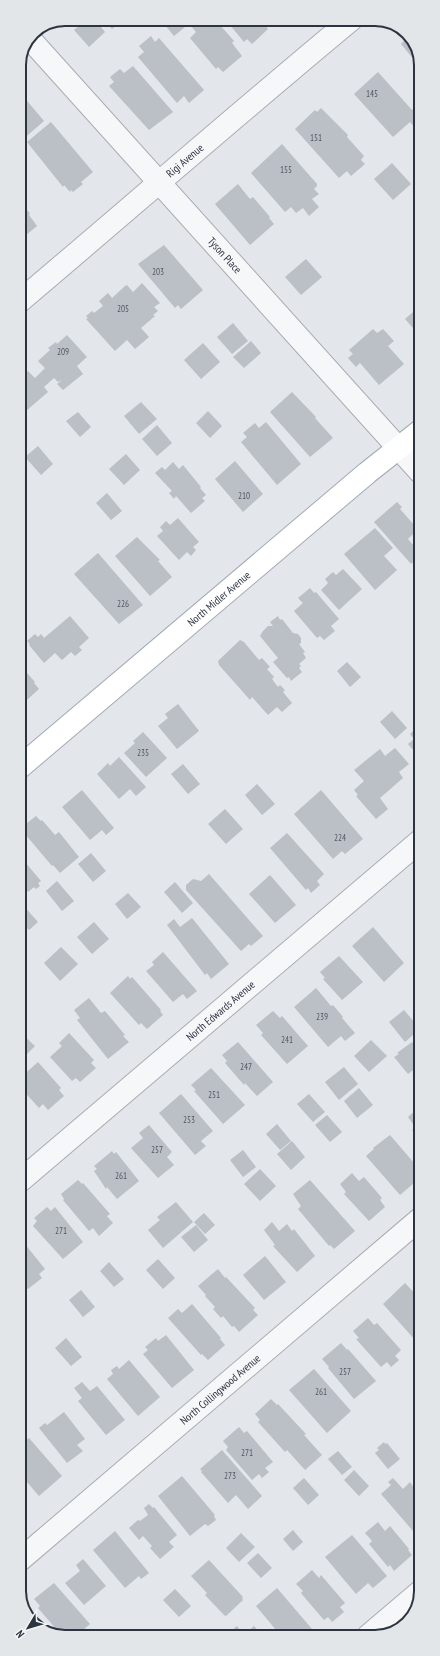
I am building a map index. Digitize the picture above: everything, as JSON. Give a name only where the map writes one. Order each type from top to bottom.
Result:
[{"type":"main road","name":"North Midler Avenue","points":[[26,762],[367,473],[414,436]]},
{"type":"street","name":"Rigi Avenue","points":[[26,296],[160,184],[275,82],[343,26]]},
{"type":"street","name":"Tyson Place","points":[[33,43],[414,465]]},
{"type":"street","name":"North Edwards Avenue","points":[[26,1176],[414,846]]},
{"type":"street","name":"North Collingwood Avenue","points":[[26,1555],[414,1224]]},
{"type":"street","points":[[375,1630],[413,1598]]},
{"type":"building","points":[[79,26],[100,26],[105,32],[89,47],[74,30]]},
{"type":"building","points":[[166,26],[186,26],[174,36]]},
{"type":"building","points":[[191,26],[221,26],[234,41],[232,43],[242,56],[223,72],[218,67],[216,69],[190,38],[196,32]]},
{"type":"building","points":[[231,26],[266,26],[268,29],[252,44],[247,39],[244,42]]},
{"type":"building","points":[[151,36],[155,42],[159,38],[204,90],[189,103],[184,96],[177,103],[138,57],[144,52],[139,46]]},
{"type":"building","points":[[405,40],[406,41],[409,45],[413,59],[401,44]]},
{"type":"building","points":[[133,66],[173,112],[149,130],[109,86],[114,82],[110,77],[120,69],[124,73]]},
{"type":"building","points":[[378,72],[412,110],[414,108],[414,127],[410,122],[393,137],[354,94]]},
{"type":"building","points":[[26,100],[44,121],[26,137]]},
{"type":"building","points":[[321,108],[348,135],[347,137],[364,156],[361,160],[365,164],[351,176],[347,171],[339,178],[295,129],[315,110],[317,112]]},
{"type":"building","points":[[51,122],[93,172],[81,182],[83,184],[73,192],[71,190],[70,192],[64,185],[63,187],[27,142]]},
{"type":"building","points":[[282,144],[317,184],[314,189],[319,194],[312,199],[319,207],[309,216],[303,208],[296,213],[291,207],[285,212],[251,173]]},
{"type":"building","points":[[392,163],[411,184],[393,200],[374,179]]},
{"type":"building","points":[[238,184],[250,199],[253,197],[274,224],[250,245],[215,204]]},
{"type":"building","points":[[26,209],[30,213],[29,215],[37,226],[26,235]]},
{"type":"building","points":[[164,245],[203,290],[181,309],[178,305],[175,308],[138,264]]},
{"type":"building","points":[[306,259],[322,277],[301,295],[285,277]]},
{"type":"building","points":[[142,283],[160,303],[154,307],[158,311],[153,315],[155,316],[141,328],[149,337],[135,349],[127,340],[115,351],[86,319],[88,318],[86,316],[92,311],[94,313],[103,306],[99,301],[108,293],[112,298],[127,285],[133,292]]},
{"type":"building","points":[[414,311],[414,329],[405,319]]},
{"type":"building","points":[[233,323],[248,341],[232,354],[217,337]]},
{"type":"building","points":[[373,329],[377,333],[383,329],[394,341],[388,346],[404,364],[379,385],[360,363],[356,367],[348,358],[353,354],[349,350]]},
{"type":"building","points":[[67,335],[87,357],[77,366],[83,374],[63,390],[57,384],[62,380],[58,382],[54,378],[44,387],[48,392],[26,411],[26,373],[28,371],[35,378],[45,368],[38,361],[50,350],[48,348],[56,342],[57,344]]},
{"type":"building","points":[[251,341],[261,353],[244,368],[233,357]]},
{"type":"building","points":[[203,343],[220,362],[201,379],[184,360]]},
{"type":"building","points":[[292,392],[316,417],[315,418],[333,438],[310,457],[270,412]]},
{"type":"building","points":[[141,402],[157,419],[139,434],[124,416]]},
{"type":"building","points":[[208,411],[222,426],[210,438],[196,423]]},
{"type":"building","points":[[78,412],[91,427],[80,437],[66,421]]},
{"type":"building","points":[[266,422],[301,464],[277,485],[241,442],[247,437],[243,433],[255,423],[259,428]]},
{"type":"building","points":[[157,425],[172,443],[157,456],[142,439]]},
{"type":"building","points":[[38,446],[53,464],[41,475],[26,458],[26,456]]},
{"type":"building","points":[[126,454],[140,470],[124,485],[109,469]]},
{"type":"building","points":[[235,461],[263,494],[243,512],[215,479]]},
{"type":"building","points":[[173,462],[179,469],[183,465],[206,495],[202,498],[205,501],[191,513],[176,496],[174,499],[169,493],[172,491],[155,473],[162,467],[165,470]]},
{"type":"building","points":[[107,493],[122,511],[111,520],[96,503]]},
{"type":"building","points":[[397,502],[402,507],[400,509],[414,525],[414,533],[408,539],[414,546],[414,561],[411,564],[374,522]]},
{"type":"building","points":[[178,518],[199,542],[193,547],[196,550],[191,556],[187,552],[179,560],[157,536],[163,531],[160,527],[166,521],[170,525]]},
{"type":"building","points":[[375,528],[393,548],[384,556],[397,570],[375,590],[344,554]]},
{"type":"building","points":[[137,537],[160,560],[158,561],[172,577],[150,596],[115,556]]},
{"type":"building","points":[[98,553],[143,605],[119,624],[74,574]]},
{"type":"building","points":[[343,569],[362,589],[339,610],[321,590],[328,583],[325,579],[333,572],[336,575]]},
{"type":"building","points":[[310,588],[314,593],[316,592],[339,619],[331,626],[335,631],[324,640],[320,636],[317,638],[294,611],[303,603],[298,598]]},
{"type":"building","points":[[70,616],[89,638],[79,647],[82,650],[75,656],[71,652],[62,660],[55,653],[44,663],[27,641],[35,634],[38,637],[41,634],[44,638]]},
{"type":"building","points":[[278,616],[293,633],[298,634],[301,638],[301,643],[299,644],[305,652],[303,653],[306,658],[299,664],[301,666],[299,668],[302,672],[291,681],[289,677],[287,678],[273,662],[278,658],[260,636],[268,626],[273,626],[270,622]]},
{"type":"building","points":[[240,640],[244,642],[259,660],[262,658],[270,667],[267,669],[274,677],[272,679],[278,687],[280,685],[285,690],[283,692],[292,703],[282,712],[277,707],[268,715],[252,697],[250,700],[219,665],[218,661]]},
{"type":"building","points":[[347,662],[361,677],[350,687],[337,671]]},
{"type":"building","points":[[26,672],[35,682],[34,683],[39,689],[26,701]]},
{"type":"building","points":[[178,704],[199,731],[177,749],[158,726],[168,718],[165,714]]},
{"type":"building","points":[[392,711],[407,728],[395,739],[380,722]]},
{"type":"building","points":[[414,730],[414,739],[410,734]]},
{"type":"building","points":[[143,732],[167,758],[146,777],[124,753],[135,743],[133,741]]},
{"type":"building","points":[[414,739],[414,751],[408,744]]},
{"type":"building","points":[[395,748],[409,764],[399,772],[403,778],[380,798],[388,809],[376,819],[356,796],[358,795],[354,790],[364,781],[354,770],[380,749],[385,756]]},
{"type":"building","points":[[119,757],[146,787],[136,796],[130,789],[119,799],[97,774],[108,763],[110,766]]},
{"type":"building","points":[[183,764],[200,784],[188,794],[171,774]]},
{"type":"building","points":[[257,784],[275,804],[262,815],[245,795]]},
{"type":"building","points":[[82,790],[114,828],[106,835],[102,830],[90,840],[62,807]]},
{"type":"building","points":[[321,790],[363,839],[345,854],[342,851],[333,859],[294,814]]},
{"type":"building","points":[[225,809],[243,829],[226,844],[208,824]]},
{"type":"building","points":[[36,816],[41,821],[42,820],[55,835],[59,832],[79,857],[60,873],[53,865],[52,866],[26,835],[26,824]]},
{"type":"building","points":[[287,833],[324,874],[317,881],[320,885],[311,893],[308,888],[306,890],[270,848]]},
{"type":"building","points":[[91,853],[106,871],[93,882],[78,864]]},
{"type":"building","points":[[26,863],[41,881],[38,883],[40,886],[36,889],[34,887],[28,892],[26,890]]},
{"type":"building","points":[[209,874],[263,936],[251,946],[249,944],[241,951],[186,890],[186,885],[193,879],[201,881]]},
{"type":"building","points":[[270,875],[296,905],[275,923],[249,894]]},
{"type":"building","points":[[57,881],[74,901],[62,911],[46,891]]},
{"type":"building","points":[[175,882],[193,903],[182,913],[164,892]]},
{"type":"building","points":[[128,893],[141,907],[127,919],[115,904]]},
{"type":"building","points":[[26,908],[38,922],[29,930],[26,927]]},
{"type":"building","points":[[192,918],[229,964],[211,979],[207,973],[205,975],[167,925],[174,919],[180,927]]},
{"type":"building","points":[[94,922],[109,939],[92,954],[77,937]]},
{"type":"building","points":[[373,927],[404,963],[384,982],[352,946]]},
{"type":"building","points":[[61,947],[78,964],[60,981],[44,963]]},
{"type":"building","points":[[163,952],[197,991],[187,999],[183,994],[173,1002],[146,971],[154,965],[152,962]]},
{"type":"building","points":[[339,956],[363,982],[342,1000],[323,979],[325,978],[320,972]]},
{"type":"building","points":[[128,976],[130,979],[132,977],[161,1010],[160,1011],[163,1015],[147,1029],[141,1023],[139,1025],[110,993]]},
{"type":"building","points":[[316,988],[331,1006],[333,1005],[355,1033],[345,1041],[341,1036],[328,1047],[294,1007]]},
{"type":"building","points":[[89,998],[101,1013],[105,1011],[129,1042],[108,1059],[77,1020],[80,1018],[74,1010]]},
{"type":"building","points":[[404,1010],[414,1022],[414,1034],[405,1042],[389,1022]]},
{"type":"building","points":[[273,1011],[280,1018],[282,1016],[308,1046],[287,1064],[261,1035],[263,1033],[256,1025]]},
{"type":"building","points":[[69,1033],[94,1060],[91,1063],[96,1068],[80,1082],[76,1078],[72,1081],[50,1057],[62,1046],[59,1043]]},
{"type":"building","points":[[26,1038],[35,1046],[26,1055]]},
{"type":"building","points":[[371,1040],[387,1056],[369,1072],[354,1056]]},
{"type":"building","points":[[238,1042],[273,1082],[257,1096],[245,1083],[244,1085],[225,1063],[227,1061],[222,1055]]},
{"type":"building","points":[[412,1042],[414,1044],[414,1069],[408,1074],[394,1057],[399,1054],[397,1053]]},
{"type":"building","points":[[38,1062],[61,1088],[59,1090],[64,1096],[48,1110],[43,1104],[39,1108],[26,1094],[26,1073]]},
{"type":"building","points":[[344,1067],[358,1084],[339,1100],[325,1082]]},
{"type":"building","points":[[211,1068],[245,1105],[223,1124],[194,1091],[196,1090],[191,1085]]},
{"type":"building","points":[[359,1088],[373,1105],[357,1118],[344,1101]]},
{"type":"building","points":[[181,1094],[213,1131],[201,1141],[206,1146],[195,1155],[159,1113]]},
{"type":"building","points":[[309,1094],[325,1112],[313,1122],[297,1104]]},
{"type":"building","points":[[414,1112],[414,1126],[408,1117]]},
{"type":"building","points":[[327,1115],[342,1132],[330,1142],[315,1125]]},
{"type":"building","points":[[277,1124],[291,1141],[280,1150],[266,1134]]},
{"type":"building","points":[[149,1125],[172,1152],[167,1157],[174,1165],[158,1178],[131,1148],[143,1138],[139,1133]]},
{"type":"building","points":[[390,1135],[414,1163],[414,1183],[400,1195],[366,1156],[374,1149],[373,1148]]},
{"type":"building","points":[[292,1141],[305,1157],[291,1170],[277,1154]]},
{"type":"building","points":[[243,1150],[256,1167],[243,1177],[230,1160]]},
{"type":"building","points":[[112,1151],[114,1154],[116,1152],[139,1181],[117,1199],[107,1187],[106,1189],[94,1171],[97,1169],[94,1166]]},
{"type":"building","points":[[260,1169],[276,1186],[260,1201],[244,1184]]},
{"type":"building","points":[[352,1173],[359,1181],[364,1177],[382,1198],[380,1200],[385,1207],[369,1221],[344,1194],[346,1192],[340,1184]]},
{"type":"building","points":[[78,1180],[82,1184],[83,1183],[110,1214],[107,1216],[113,1223],[99,1236],[93,1228],[89,1231],[63,1200],[64,1199],[61,1194]]},
{"type":"building","points":[[310,1180],[355,1231],[334,1249],[330,1245],[329,1246],[298,1209],[301,1206],[293,1194]]},
{"type":"building","points":[[176,1202],[193,1222],[163,1248],[148,1230],[160,1220],[157,1217]]},
{"type":"building","points":[[47,1207],[51,1211],[55,1207],[83,1242],[63,1259],[33,1226],[37,1221],[34,1218]]},
{"type":"building","points":[[204,1213],[215,1225],[205,1234],[194,1222]]},
{"type":"building","points":[[272,1222],[279,1231],[287,1224],[292,1231],[294,1229],[315,1256],[297,1272],[273,1246],[275,1245],[264,1230]]},
{"type":"building","points":[[196,1225],[208,1240],[194,1252],[181,1237]]},
{"type":"building","points":[[26,1245],[45,1269],[39,1274],[42,1278],[28,1289],[26,1287]]},
{"type":"building","points":[[265,1256],[286,1282],[264,1300],[243,1275]]},
{"type":"building","points":[[158,1259],[175,1278],[163,1289],[146,1270]]},
{"type":"building","points":[[109,1262],[124,1279],[114,1287],[100,1271]]},
{"type":"building","points":[[218,1269],[255,1308],[253,1310],[258,1315],[239,1332],[234,1326],[232,1327],[223,1316],[221,1318],[213,1309],[215,1307],[198,1286]]},
{"type":"building","points":[[405,1283],[414,1293],[414,1339],[383,1304]]},
{"type":"building","points":[[81,1290],[95,1307],[83,1317],[69,1300]]},
{"type":"building","points":[[192,1304],[221,1338],[220,1339],[225,1345],[208,1360],[202,1354],[201,1355],[168,1318],[178,1309],[182,1313]]},
{"type":"building","points":[[368,1318],[374,1325],[377,1323],[401,1350],[395,1356],[399,1360],[391,1367],[387,1362],[381,1367],[356,1339],[359,1338],[353,1331]]},
{"type":"building","points":[[166,1335],[194,1370],[172,1388],[143,1354],[148,1350],[145,1347],[156,1338],[158,1341]]},
{"type":"building","points":[[66,1338],[82,1357],[71,1366],[55,1348]]},
{"type":"building","points":[[341,1343],[376,1381],[354,1399],[322,1359]]},
{"type":"building","points":[[129,1360],[160,1397],[138,1416],[107,1379],[113,1374],[111,1370],[117,1366],[119,1369]]},
{"type":"building","points":[[314,1369],[351,1411],[327,1433],[289,1390]]},
{"type":"building","points":[[82,1382],[90,1391],[97,1386],[125,1420],[106,1435],[78,1401],[82,1398],[74,1388]]},
{"type":"building","points":[[271,1399],[277,1405],[278,1404],[306,1434],[304,1435],[322,1455],[305,1470],[287,1450],[285,1452],[258,1422],[260,1420],[255,1414]]},
{"type":"building","points":[[64,1412],[85,1439],[77,1445],[83,1451],[67,1463],[39,1428],[45,1423],[47,1425]]},
{"type":"building","points":[[239,1427],[244,1433],[247,1431],[273,1462],[265,1468],[269,1472],[262,1478],[259,1474],[252,1480],[226,1450],[228,1447],[223,1441]]},
{"type":"building","points":[[29,1438],[62,1476],[39,1496],[26,1481],[26,1440]]},
{"type":"building","points":[[384,1442],[385,1444],[387,1443],[400,1459],[388,1469],[375,1453],[379,1450],[377,1448]]},
{"type":"building","points":[[222,1450],[262,1496],[248,1509],[236,1495],[228,1503],[201,1472],[202,1471],[200,1469]]},
{"type":"building","points":[[338,1451],[352,1467],[342,1475],[328,1459]]},
{"type":"building","points":[[354,1470],[369,1486],[359,1496],[344,1480]]},
{"type":"building","points":[[182,1476],[215,1515],[216,1520],[208,1526],[205,1524],[190,1536],[158,1496]]},
{"type":"building","points":[[304,1478],[319,1495],[308,1505],[293,1488]]},
{"type":"building","points":[[393,1478],[403,1489],[410,1482],[414,1488],[414,1532],[381,1494],[391,1485],[388,1482]]},
{"type":"building","points":[[149,1504],[153,1508],[154,1507],[177,1535],[169,1542],[174,1547],[160,1559],[150,1548],[152,1546],[143,1536],[139,1540],[129,1528],[138,1520],[140,1521],[148,1515],[144,1508]]},
{"type":"building","points":[[378,1522],[385,1531],[390,1526],[409,1549],[408,1550],[412,1555],[394,1571],[390,1565],[388,1567],[369,1544],[372,1541],[365,1533]]},
{"type":"building","points":[[293,1530],[303,1542],[293,1551],[283,1539]]},
{"type":"building","points":[[115,1531],[149,1573],[141,1579],[139,1576],[125,1588],[93,1550]]},
{"type":"building","points":[[241,1533],[255,1547],[239,1562],[226,1548]]},
{"type":"building","points":[[352,1535],[387,1576],[373,1588],[368,1583],[356,1594],[325,1557]]},
{"type":"building","points":[[258,1553],[272,1568],[261,1578],[247,1563]]},
{"type":"building","points":[[83,1559],[106,1586],[84,1605],[65,1583],[80,1571],[76,1565]]},
{"type":"building","points":[[209,1560],[243,1597],[243,1600],[226,1616],[205,1595],[207,1593],[191,1576]]},
{"type":"building","points":[[312,1570],[319,1578],[321,1575],[345,1603],[340,1607],[344,1612],[332,1622],[328,1617],[324,1620],[301,1593],[303,1591],[296,1584]]},
{"type":"building","points":[[54,1583],[90,1624],[83,1630],[56,1629],[48,1620],[48,1608],[38,1608],[40,1606],[34,1599]]},
{"type":"building","points":[[277,1588],[312,1629],[276,1630],[256,1606]]},
{"type":"building","points":[[175,1589],[191,1606],[179,1617],[163,1600]]},
{"type":"building","points":[[237,1626],[240,1630],[232,1630]]},
{"type":"building","points":[[254,1626],[258,1630],[250,1630]]}]
